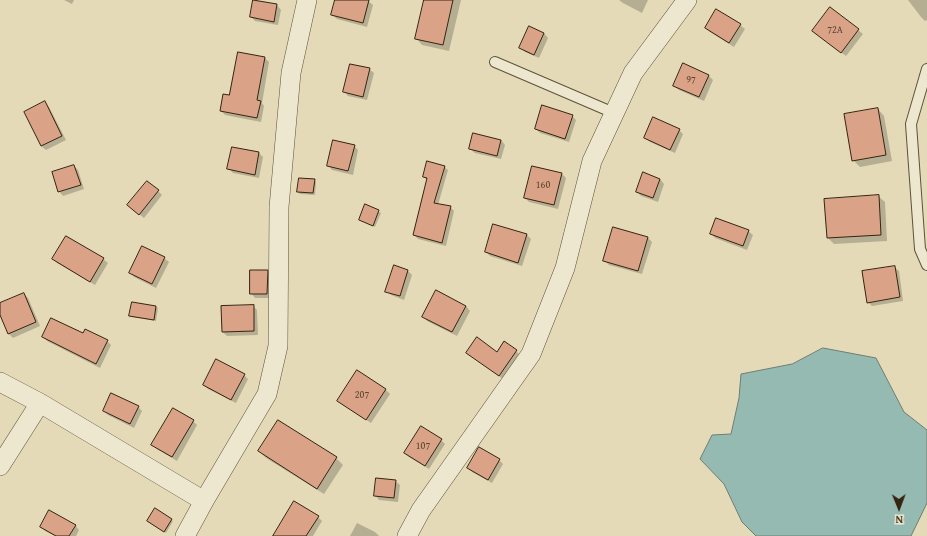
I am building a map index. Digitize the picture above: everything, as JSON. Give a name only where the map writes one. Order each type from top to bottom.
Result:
[{"type":"street","points":[[185,536],[267,394],[278,346],[279,206],[291,73],[307,0]]},
{"type":"street","points":[[407,536],[421,510],[531,354],[565,268],[592,161],[633,73],[687,0]]},
{"type":"street","points":[[0,382],[40,403],[204,501]]},
{"type":"street","points":[[0,466],[40,403]]},
{"type":"lane","points":[[495,62],[614,113]]},
{"type":"lane","points":[[927,69],[911,124],[920,249],[927,265]]},
{"type":"water","points":[[823,348],[876,358],[904,412],[927,430],[927,503],[911,536],[756,536],[742,522],[724,484],[700,459],[712,435],[731,434],[739,398],[741,374],[792,364]]},
{"type":"building","points":[[253,0],[277,4],[274,22],[250,17]]},
{"type":"building","points":[[335,0],[369,0],[363,23],[331,15]]},
{"type":"building","points":[[424,0],[453,0],[443,45],[415,39]]},
{"type":"building","points":[[830,7],[859,29],[841,53],[812,31]]},
{"type":"building","points":[[716,9],[741,24],[729,43],[705,28]]},
{"type":"building","points":[[529,26],[544,33],[534,55],[519,48]]},
{"type":"building","points":[[238,52],[265,57],[257,100],[261,101],[257,118],[220,111],[223,94],[229,95]]},
{"type":"building","points":[[683,63],[709,75],[699,97],[673,86]]},
{"type":"building","points":[[350,64],[370,68],[363,97],[343,92]]},
{"type":"building","points":[[45,101],[62,136],[41,146],[24,112]]},
{"type":"building","points":[[542,105],[573,115],[565,139],[535,129]]},
{"type":"building","points":[[878,108],[886,155],[852,161],[844,114]]},
{"type":"building","points":[[653,117],[680,129],[670,150],[644,138]]},
{"type":"building","points":[[473,133],[501,140],[497,156],[469,149]]},
{"type":"building","points":[[333,140],[355,145],[348,171],[327,166]]},
{"type":"building","points":[[232,147],[259,152],[255,175],[227,169]]},
{"type":"building","points":[[427,161],[445,166],[434,203],[451,206],[442,243],[413,235],[427,178],[423,177]]},
{"type":"building","points":[[74,165],[81,185],[58,192],[52,172]]},
{"type":"building","points":[[532,166],[562,173],[554,205],[524,198]]},
{"type":"building","points":[[643,172],[660,179],[653,198],[636,192]]},
{"type":"building","points":[[299,178],[315,179],[313,193],[297,192]]},
{"type":"building","points":[[147,181],[159,190],[139,215],[127,205]]},
{"type":"building","points":[[879,195],[881,235],[827,238],[824,199]]},
{"type":"building","points":[[365,204],[379,210],[373,226],[359,220]]},
{"type":"building","points":[[716,218],[749,230],[743,246],[710,234]]},
{"type":"building","points":[[493,224],[527,234],[518,263],[485,252]]},
{"type":"building","points":[[613,227],[648,237],[638,271],[603,261]]},
{"type":"building","points":[[66,236],[104,258],[90,282],[52,259]]},
{"type":"building","points":[[142,246],[165,257],[152,284],[129,273]]},
{"type":"building","points":[[394,265],[408,270],[400,296],[385,292]]},
{"type":"building","points":[[895,266],[900,297],[867,303],[862,271]]},
{"type":"building","points":[[250,270],[268,270],[267,294],[250,294]]},
{"type":"building","points":[[436,290],[466,306],[452,332],[422,317]]},
{"type":"building","points":[[24,293],[36,322],[8,334],[0,315],[0,303]]},
{"type":"building","points":[[132,302],[156,306],[154,320],[129,316]]},
{"type":"building","points":[[254,305],[254,331],[222,332],[221,306]]},
{"type":"building","points":[[51,318],[83,333],[85,329],[108,340],[96,364],[42,337]]},
{"type":"building","points":[[477,337],[497,352],[504,341],[517,350],[499,376],[466,353]]},
{"type":"building","points":[[216,359],[245,374],[231,400],[203,385]]},
{"type":"building","points":[[357,370],[386,389],[366,420],[337,401]]},
{"type":"building","points":[[111,393],[139,406],[130,424],[103,411]]},
{"type":"building","points":[[173,408],[194,420],[172,457],[151,445]]},
{"type":"building","points":[[278,420],[337,457],[317,489],[258,451]]},
{"type":"building","points":[[421,426],[442,439],[425,466],[404,453]]},
{"type":"building","points":[[479,447],[500,459],[488,480],[467,468]]},
{"type":"building","points":[[376,478],[396,480],[394,498],[374,496]]},
{"type":"building","points":[[294,501],[319,516],[306,536],[273,536]]},
{"type":"building","points":[[155,508],[172,519],[164,532],[147,521]]},
{"type":"building","points":[[49,510],[76,525],[69,536],[56,536],[40,527]]}]
